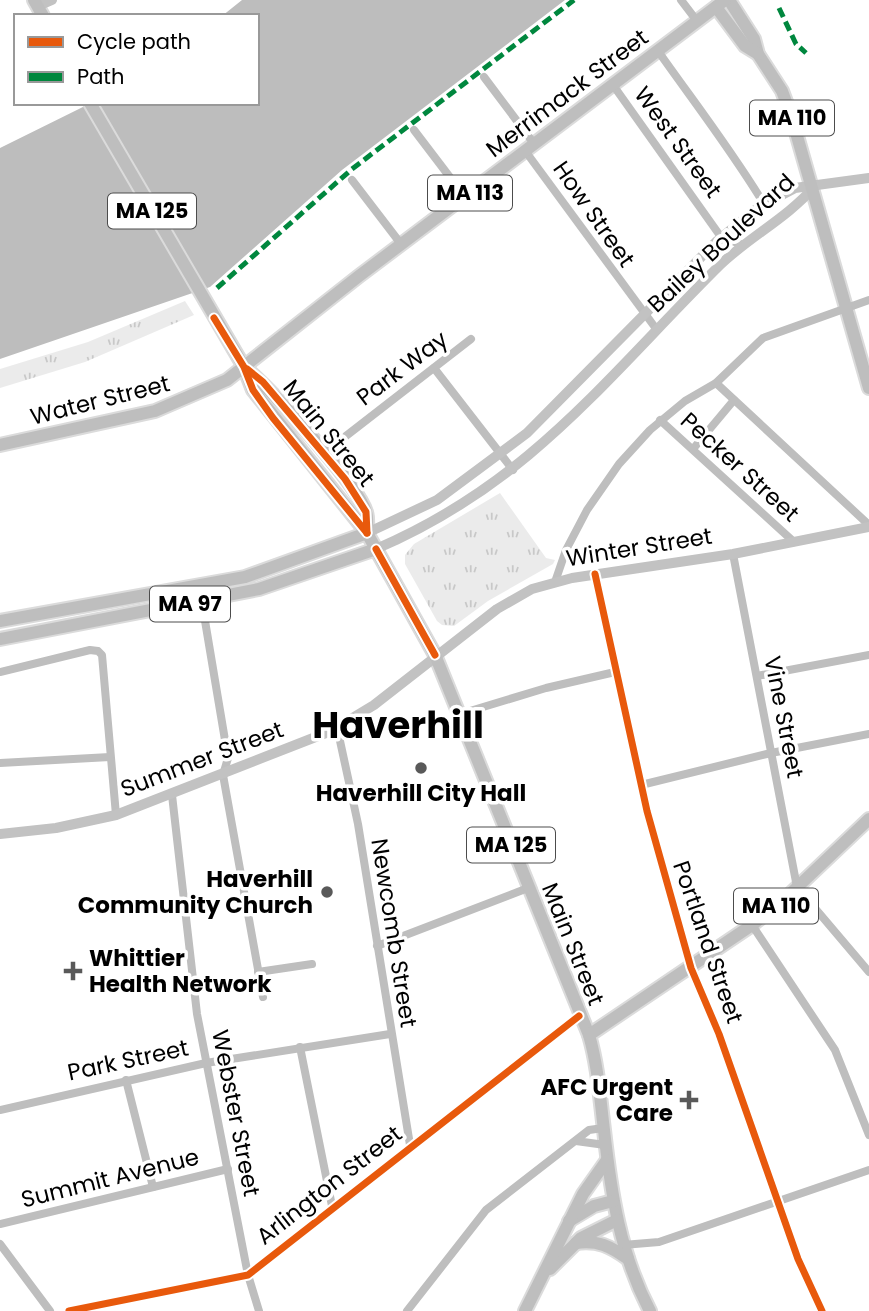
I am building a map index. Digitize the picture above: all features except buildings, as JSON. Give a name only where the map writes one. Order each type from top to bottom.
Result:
[{"type":"main road","points":[[38,7],[52,0]]},
{"type":"main road","name":"Merrimack Street","points":[[244,367],[401,244],[723,2]]},
{"type":"main road","name":"MA 110","points":[[723,2],[745,46],[758,54],[787,102],[814,187],[869,388]]},
{"type":"main road","name":"MA 125","points":[[91,105],[244,367]]},
{"type":"main road","points":[[814,187],[869,178]]},
{"type":"main road","name":"Bailey Boulevard","points":[[367,533],[437,500],[498,454],[545,416],[721,237],[764,204],[795,188],[814,187]]},
{"type":"main road","name":"Bailey Boulevard","points":[[376,549],[448,514],[513,470],[563,427],[743,245],[800,202],[814,187]]},
{"type":"main road","name":"Water Street","points":[[0,445],[155,411],[210,389],[244,367]]},
{"type":"main road","name":"Main Street","points":[[244,367],[263,382],[324,453],[366,512],[367,533]]},
{"type":"main road","name":"Main Street","points":[[244,367],[253,390],[273,418],[367,533],[435,655],[579,1016],[589,1035],[597,1064],[605,1145],[617,1220],[628,1259],[650,1311]]},
{"type":"main road","name":"Winter Street","points":[[435,655],[511,599],[555,582],[733,554],[869,526]]},
{"type":"main road","name":"MA 97","points":[[0,620],[245,577],[367,533]]},
{"type":"main road","name":"MA 97","points":[[3,638],[259,589],[376,549]]},
{"type":"main road","name":"Summer Street","points":[[0,835],[116,815],[223,775],[337,727],[374,705],[435,655]]},
{"type":"main road","name":"MA 110","points":[[589,1035],[752,925],[867,824]]},
{"type":"main road","points":[[525,1311],[547,1272],[569,1221],[594,1176],[607,1160]]},
{"type":"main road","points":[[569,1221],[594,1206],[613,1201]]},
{"type":"main road","points":[[547,1272],[594,1230],[617,1220]]},
{"type":"main road","points":[[576,1244],[592,1241],[604,1244],[628,1259]]},
{"type":"street","points":[[681,0],[697,21]]},
{"type":"street","points":[[658,51],[711,128],[723,138],[764,204]]},
{"type":"street","name":"How Street","points":[[484,77],[644,316],[657,330]]},
{"type":"street","name":"West Street","points":[[613,85],[721,237]]},
{"type":"street","points":[[414,130],[464,197]]},
{"type":"street","points":[[352,180],[401,244]]},
{"type":"street","points":[[721,237],[743,245]]},
{"type":"street","points":[[555,582],[566,550],[587,510],[619,464],[660,421],[685,401],[716,383],[763,338],[815,321],[846,306],[869,300]]},
{"type":"street","name":"Park Way","points":[[324,453],[471,339]]},
{"type":"street","points":[[433,368],[513,470]]},
{"type":"street","points":[[716,383],[869,526]]},
{"type":"street","points":[[693,449],[734,400]]},
{"type":"street","name":"Pecker Street","points":[[660,421],[794,542]]},
{"type":"street","name":"Vine Street","points":[[733,554],[797,887]]},
{"type":"street","name":"Portland Street","points":[[595,574],[641,785],[691,968],[719,1034],[776,1202],[822,1311]]},
{"type":"street","points":[[199,585],[228,758],[223,775],[263,997]]},
{"type":"street","points":[[0,620],[3,638]]},
{"type":"street","points":[[0,673],[77,652],[98,651],[103,666],[116,815]]},
{"type":"street","points":[[757,676],[869,655]]},
{"type":"street","points":[[460,714],[546,688],[615,672]]},
{"type":"street","name":"Newcomb Street","points":[[337,727],[358,824],[410,1146]]},
{"type":"street","points":[[641,785],[771,753],[869,734]]},
{"type":"street","points":[[0,763],[110,757]]},
{"type":"street","name":"Webster Street","points":[[172,795],[193,987],[248,1275],[259,1311]]},
{"type":"street","points":[[797,887],[869,972]]},
{"type":"street","points":[[377,946],[528,888]]},
{"type":"street","points":[[752,925],[835,1050],[869,1135]]},
{"type":"street","points":[[258,972],[312,964]]},
{"type":"street","name":"Arlington Street","points":[[69,1311],[248,1275],[332,1206],[579,1016]]},
{"type":"street","name":"Park Street","points":[[0,1110],[206,1063],[390,1034]]},
{"type":"street","points":[[300,1047],[332,1206]]},
{"type":"street","points":[[126,1080],[153,1187]]},
{"type":"street","points":[[411,1309],[486,1210],[589,1130],[603,1128]]},
{"type":"street","points":[[576,1141],[605,1145]]},
{"type":"street","name":"Summit Avenue","points":[[0,1224],[228,1169]]},
{"type":"street","points":[[623,1245],[659,1242],[869,1170]]},
{"type":"street","points":[[0,1244],[50,1311]]},
{"type":"green space","points":[[185,301],[194,315],[85,362],[0,388],[0,369],[88,342]]},
{"type":"green space","points":[[500,493],[546,558],[555,560],[553,564],[488,601],[454,626],[442,625],[437,621],[405,564],[405,555],[414,544]]},
{"type":"shaded area","points":[[242,0],[565,0],[342,170],[210,287],[0,359],[0,148],[87,105],[259,105],[259,14],[224,14]]},
{"type":"marked path","points":[[217,288],[352,169],[574,0]]},
{"type":"marked path","points":[[779,8],[796,44],[806,53]]},
{"type":"cycle path","points":[[214,318],[244,367],[253,390],[367,533]]},
{"type":"cycle path","points":[[247,369],[263,382],[345,479],[366,512],[367,533]]},
{"type":"cycle path","points":[[376,549],[435,655]]},
{"type":"cycle path","points":[[595,574],[647,811],[691,968],[719,1034],[798,1259],[822,1311]]},
{"type":"cycle path","points":[[69,1311],[248,1275],[579,1016]]},
{"type":"place","name":"Haverhill City Hall","points":[[421,768]]},
{"type":"place","name":"Haverhill Community Church","points":[[327,892]]},
{"type":"place","name":"Whittier Health Network","points":[[73,971]]},
{"type":"place","name":"AFC Urgent Care","points":[[689,1100]]},
{"type":"district","name":"Haverhill","points":[[398,725]]}]
